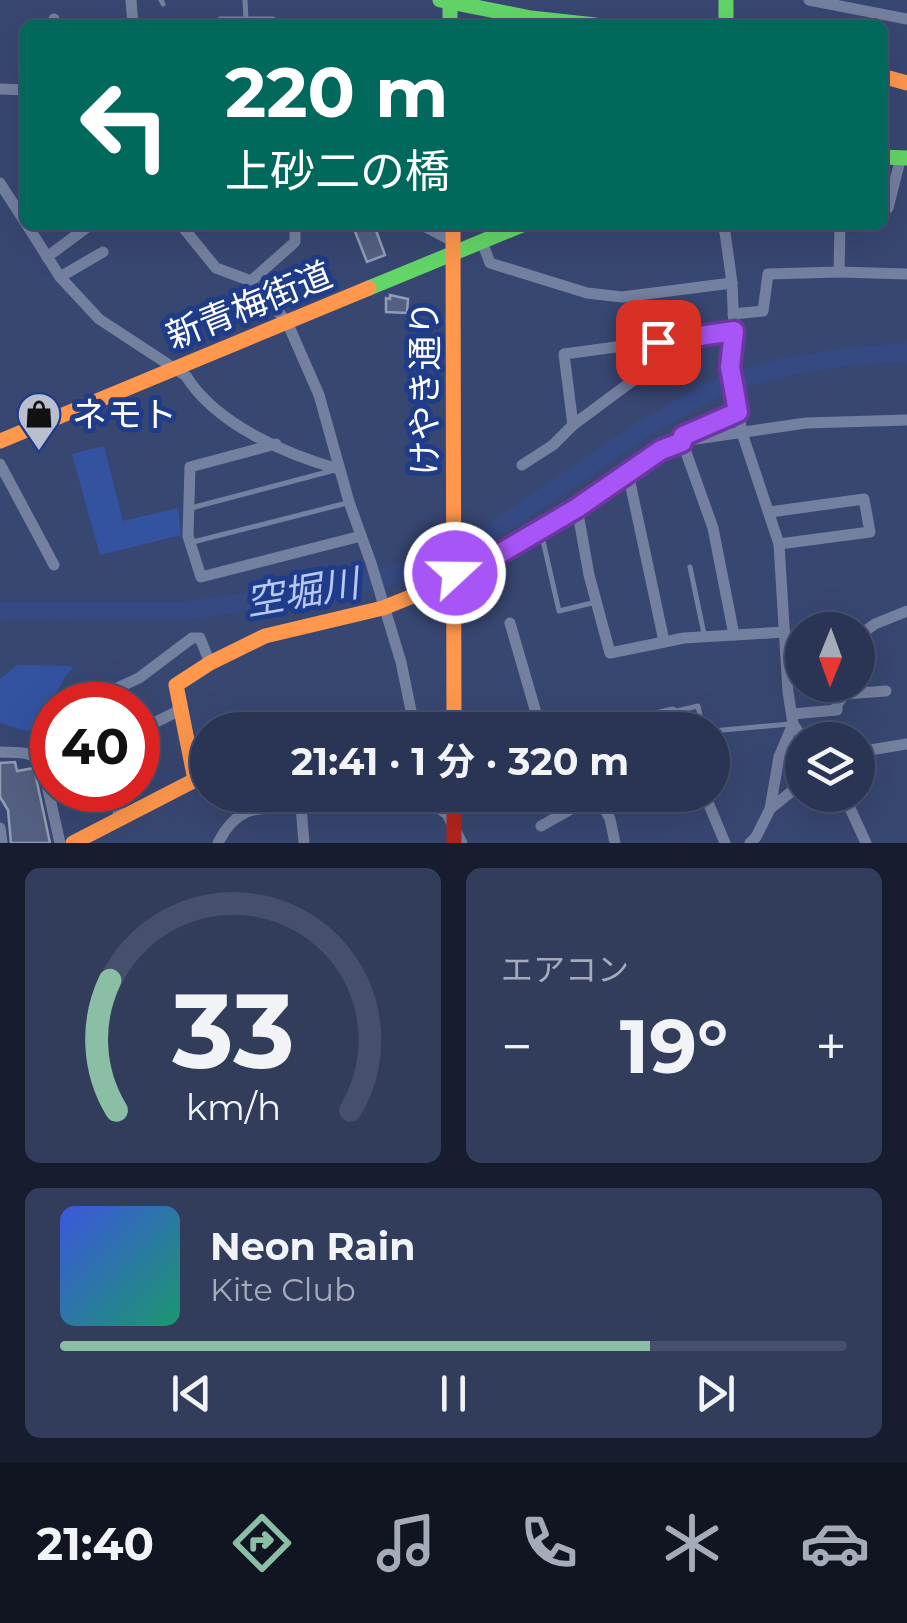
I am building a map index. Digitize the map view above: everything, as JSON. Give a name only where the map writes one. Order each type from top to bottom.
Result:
[{"type":"street","points":[[809,0],[907,19]]},
{"type":"street","points":[[447,1],[504,7],[527,20]]},
{"type":"street","points":[[888,208],[904,158]]},
{"type":"street","points":[[0,183],[20,215]]},
{"type":"street","points":[[30,230],[60,277],[100,319],[174,368],[224,415],[276,444],[338,469]]},
{"type":"street","points":[[47,257],[83,230]]},
{"type":"street","points":[[186,230],[216,268],[251,281],[288,322],[318,395],[348,502],[401,662],[411,712]]},
{"type":"street","points":[[251,281],[296,242],[295,230]]},
{"type":"street","name":"新青梅街道","points":[[0,441],[288,322],[453,240],[482,242],[510,230]]},
{"type":"street","points":[[577,508],[610,653],[704,637],[785,632],[779,544],[742,433],[731,369],[732,283],[725,230]]},
{"type":"street","points":[[839,272],[840,230]]},
{"type":"street","name":"けやき通り","points":[[453,240],[454,712]]},
{"type":"street","points":[[482,242],[490,263],[587,293],[622,298],[732,283]]},
{"type":"street","points":[[60,277],[103,252]]},
{"type":"street","points":[[733,314],[763,311],[768,274],[907,274]]},
{"type":"street","points":[[573,426],[564,354],[734,331]]},
{"type":"street","points":[[522,465],[689,338]]},
{"type":"street","points":[[734,635],[713,528],[682,442],[683,436],[738,411]]},
{"type":"street","points":[[73,843],[195,780],[178,711],[176,685],[210,663],[266,636],[382,607],[455,576],[577,508],[661,450],[682,442],[806,423],[907,420]]},
{"type":"street","points":[[276,444],[190,468],[190,543],[201,577],[361,536]]},
{"type":"street","points":[[0,464],[54,566]]},
{"type":"street","points":[[628,473],[664,642]]},
{"type":"street","points":[[770,512],[864,499],[870,532],[779,544]]},
{"type":"street","points":[[875,624],[907,611]]},
{"type":"street","points":[[510,623],[536,712]]},
{"type":"street","points":[[132,682],[192,638],[200,638],[210,663]]},
{"type":"street","points":[[792,719],[836,710],[845,694],[886,692]]},
{"type":"street","points":[[789,702],[794,722]]},
{"type":"street","points":[[160,720],[178,711]]},
{"type":"street","points":[[750,843],[770,809],[779,757],[792,719]]},
{"type":"street","points":[[875,749],[907,744]]},
{"type":"street","points":[[0,752],[30,756]]},
{"type":"street","points":[[770,809],[785,797]]},
{"type":"street","points":[[55,812],[60,843]]},
{"type":"street","points":[[118,812],[120,819]]},
{"type":"street","points":[[218,843],[232,820],[245,812]]},
{"type":"street","points":[[301,812],[304,843]]},
{"type":"street","points":[[442,812],[454,824],[462,843]]},
{"type":"street","points":[[454,812],[454,843]]},
{"type":"street","points":[[541,826],[566,812]]},
{"type":"street","points":[[606,812],[615,843]]},
{"type":"street","points":[[712,812],[725,843]]},
{"type":"street","points":[[852,812],[866,843]]},
{"type":"street","points":[[764,824],[766,843]]},
{"type":"street","points":[[0,828],[2,843]]},
{"type":"lane","points":[[245,0],[246,19]]},
{"type":"lane","points":[[220,19],[273,19]]},
{"type":"lane","points":[[188,508],[338,469]]},
{"type":"lane","points":[[190,543],[348,502]]},
{"type":"lane","points":[[540,530],[559,611],[596,602]]},
{"type":"lane","points":[[690,567],[704,637]]},
{"type":"lane","points":[[672,712],[698,706],[699,712]]},
{"type":"lane","points":[[730,728],[792,719]]},
{"type":"shaded area","points":[[104,446],[123,521],[178,508],[181,535],[100,555],[72,454]]},
{"type":"shaded area","points":[[17,665],[73,668],[62,682],[30,682],[30,730],[26,731],[0,723],[0,679]]},
{"type":"building","points":[[354,230],[376,230],[385,255],[367,262]]},
{"type":"building","points":[[390,295],[408,299],[407,313],[386,312],[386,298],[390,299]]},
{"type":"building","points":[[15,762],[17,771],[30,769],[30,812],[43,812],[50,843],[11,843],[8,810],[0,797],[0,763]]},
{"type":"waterway","name":"空堀川","points":[[0,611],[190,610],[346,588],[418,568],[477,542],[646,427],[721,385],[780,368],[907,352]]},
{"type":"traffic: fast","points":[[440,0],[549,20]]},
{"type":"traffic: fast","points":[[450,0],[450,20]]},
{"type":"traffic: fast","points":[[726,0],[726,20]]},
{"type":"traffic: fast","points":[[888,157],[907,158]]},
{"type":"traffic: fast","points":[[369,288],[510,230]]},
{"type":"traffic: slow","points":[[888,78],[907,83]]},
{"type":"traffic: slow","points":[[453,230],[454,712]]},
{"type":"traffic: slow","points":[[0,441],[369,288]]},
{"type":"traffic: slow","points":[[73,843],[195,780],[176,685],[265,636],[383,608],[455,579],[577,508],[661,450],[682,441],[683,435],[738,412]]},
{"type":"traffic: jam","points":[[454,812],[454,843]]},
{"type":"place","name":"ネモト","points":[[39,452]]},
{"type":"route","points":[[455,573],[455,580],[577,508],[661,450],[682,442],[683,436],[738,412],[730,367],[734,331],[658,342]]}]
